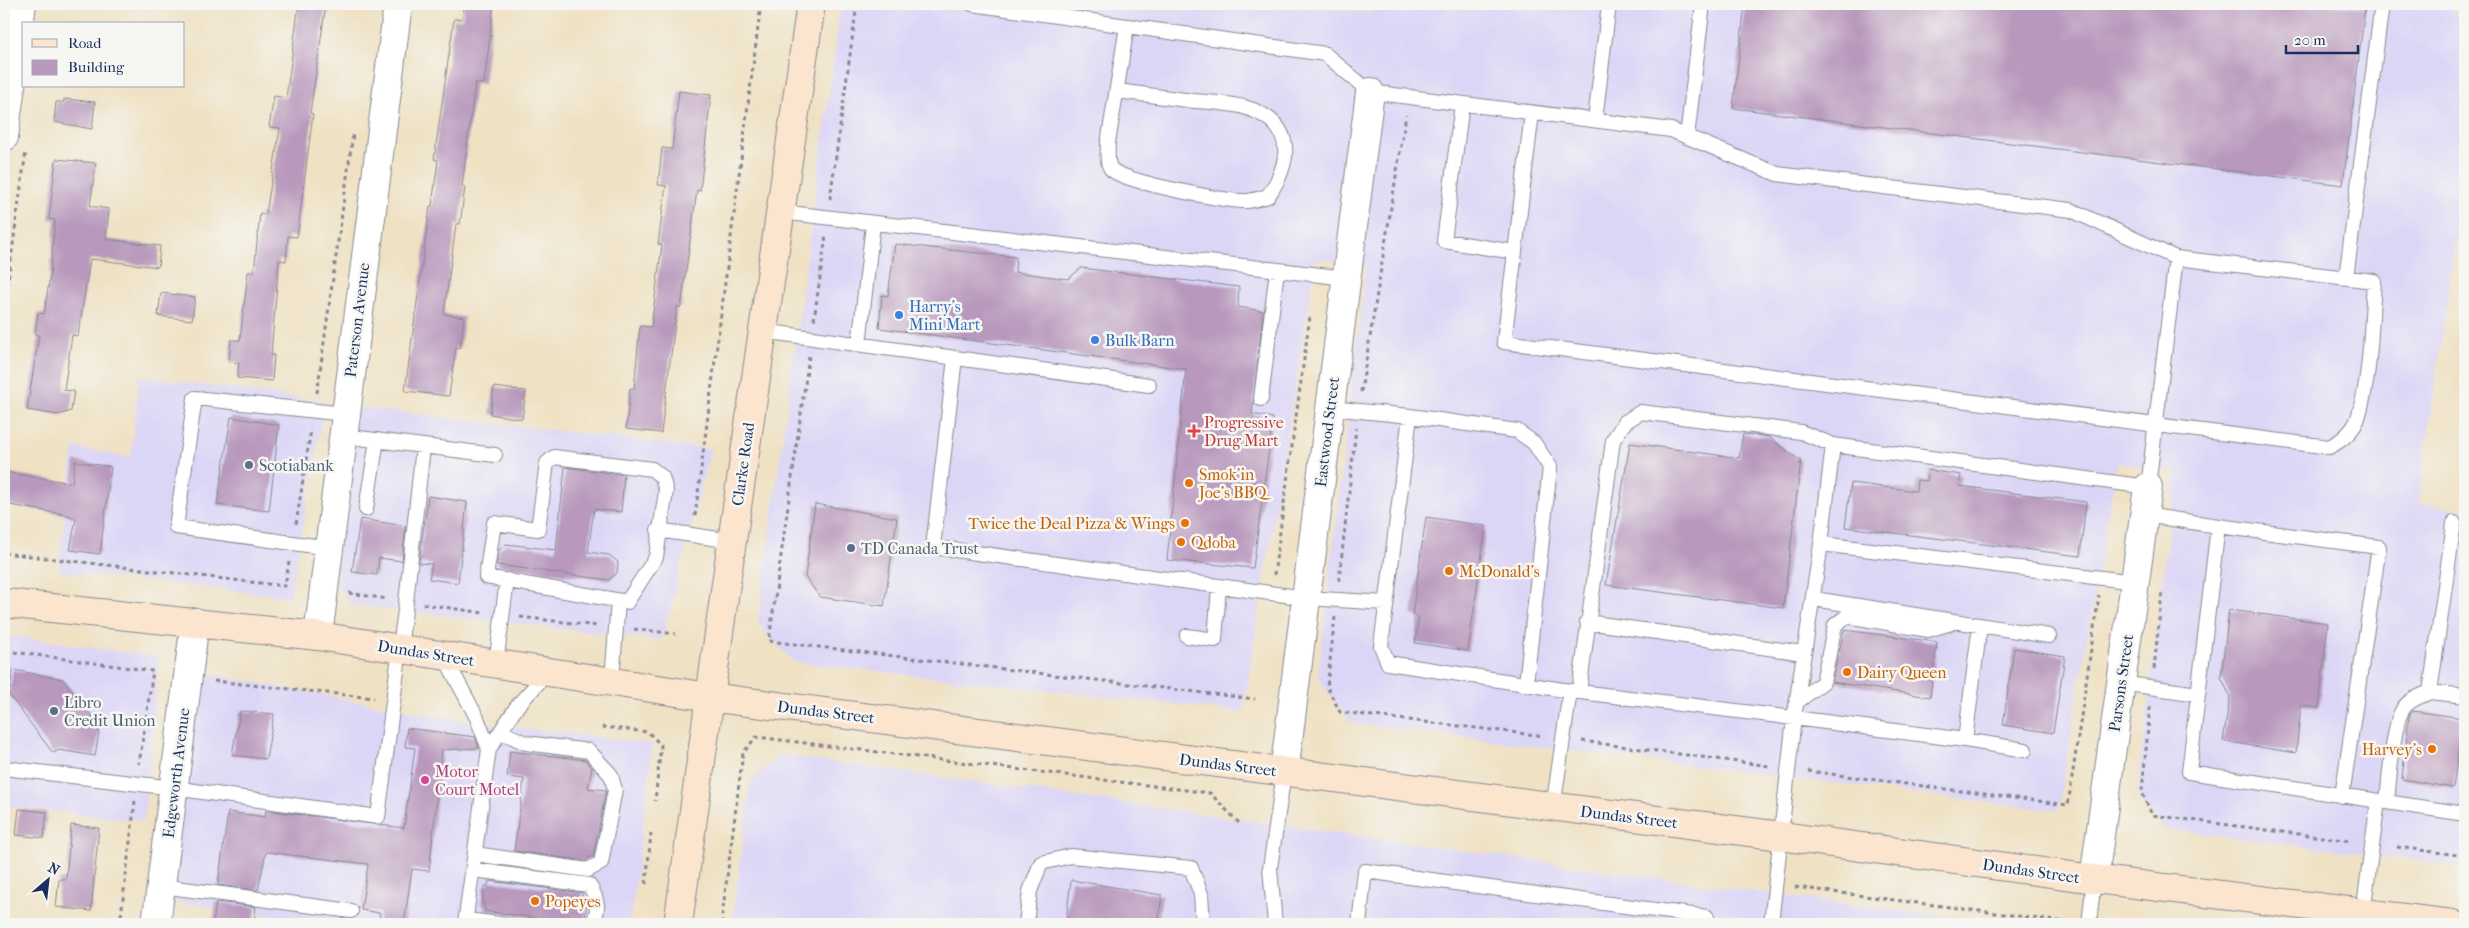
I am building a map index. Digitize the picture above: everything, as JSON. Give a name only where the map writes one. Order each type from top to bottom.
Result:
[{"type":"main road","name":"Clarke Road","points":[[678,924],[811,4]]},
{"type":"main road","name":"Dundas Street","points":[[4,603],[318,636],[710,697],[1553,808],[1781,836],[2094,879],[2452,924]]},
{"type":"street","points":[[15,141],[22,4]]},
{"type":"street","name":"Paterson Avenue","points":[[318,636],[398,4]]},
{"type":"street","name":"Eastwood Street","points":[[1284,772],[1370,92]]},
{"type":"street","name":"Parsons Street","points":[[2094,879],[2148,487]]},
{"type":"street","name":"Edgeworth Avenue","points":[[156,924],[195,622]]},
{"type":"lane","points":[[972,4],[1326,54],[1370,92],[1532,112],[1671,130],[1777,174],[2071,210],[2176,258],[2374,281],[2368,363],[2357,420],[2342,440],[2329,447],[1504,342],[1532,112]]},
{"type":"lane","points":[[1595,120],[1609,4]]},
{"type":"lane","points":[[1686,136],[1703,4]]},
{"type":"lane","points":[[2346,278],[2382,4]]},
{"type":"lane","points":[[1118,92],[1244,107],[1268,118],[1284,134],[1287,155],[1280,178],[1268,196],[1243,202],[1138,182],[1119,175],[1110,168],[1107,157],[1127,26]]},
{"type":"lane","points":[[1462,104],[1444,241],[1515,252]]},
{"type":"lane","points":[[781,212],[1346,278]]},
{"type":"lane","points":[[859,344],[873,224]]},
{"type":"lane","points":[[1553,808],[1563,738],[1575,692],[1587,622],[1613,440],[1625,422],[1641,412],[1801,432],[1833,445],[2148,487],[2176,258]]},
{"type":"lane","points":[[1261,399],[1277,270]]},
{"type":"lane","points":[[763,331],[1149,385]]},
{"type":"lane","points":[[955,358],[933,547],[1272,594],[1386,603]]},
{"type":"lane","points":[[329,548],[176,527],[195,398],[315,409],[377,440],[495,455]]},
{"type":"lane","points":[[1330,408],[1410,416],[1517,431],[1534,443],[1550,467],[1526,684]]},
{"type":"lane","points":[[1410,416],[1381,646],[1388,662],[1575,692],[1965,740],[2025,750]]},
{"type":"lane","points":[[366,509],[377,440]]},
{"type":"lane","points":[[1771,924],[1794,718],[1803,653],[1814,598],[1833,445]]},
{"type":"lane","points":[[4,768],[174,788],[378,817],[400,648],[422,447]]},
{"type":"lane","points":[[554,457],[652,469],[662,477],[666,491],[658,530],[656,557],[627,602],[486,577],[494,523],[538,529],[547,463],[554,457]]},
{"type":"lane","points":[[2145,515],[2379,546],[2342,796]]},
{"type":"lane","points":[[2430,692],[2454,522]]},
{"type":"lane","points":[[2218,526],[2189,772],[2465,814]]},
{"type":"lane","points":[[658,530],[732,541]]},
{"type":"lane","points":[[1821,544],[2135,582]]},
{"type":"lane","points":[[496,664],[507,580]]},
{"type":"lane","points":[[1187,636],[1215,640],[1219,586]]},
{"type":"lane","points":[[1814,598],[2049,636]]},
{"type":"lane","points":[[612,681],[618,601]]},
{"type":"lane","points":[[1797,702],[1823,682],[1834,625],[1847,616],[1928,630],[1954,622]]},
{"type":"lane","points":[[1587,622],[1803,653]]},
{"type":"lane","points":[[1965,740],[1980,625]]},
{"type":"lane","points":[[444,656],[476,718],[489,749]]},
{"type":"lane","points":[[500,924],[466,922],[489,749],[518,705],[548,672]]},
{"type":"lane","points":[[2121,683],[2198,694]]},
{"type":"lane","points":[[2362,913],[2395,735],[2403,709],[2413,700],[2430,692],[2465,696]]},
{"type":"lane","points":[[476,854],[588,870],[602,862],[615,790],[611,775],[589,751],[526,743],[501,732]]},
{"type":"lane","points":[[1276,924],[1270,868],[1284,772]]},
{"type":"lane","points":[[1026,924],[1030,891],[1041,863],[1071,856],[1191,868],[1201,894],[1203,924]]},
{"type":"lane","points":[[473,870],[589,885],[597,898],[598,909],[592,924]]},
{"type":"lane","points":[[1359,924],[1365,871],[1707,917],[1707,924]]},
{"type":"lane","points":[[2089,924],[2094,879]]},
{"type":"lane","points":[[161,886],[351,911]]},
{"type":"path","points":[[692,535],[761,4]]},
{"type":"path","points":[[857,4],[769,640],[1255,699]]},
{"type":"path","points":[[1408,97],[1358,411],[1327,687],[1340,712],[1563,738],[1788,768]]},
{"type":"path","points":[[4,553],[285,586],[315,409],[353,132]]},
{"type":"path","points":[[4,309],[15,141]]},
{"type":"path","points":[[1272,594],[1310,316]]},
{"type":"path","points":[[2154,676],[2162,589]]},
{"type":"path","points":[[502,616],[676,634]]},
{"type":"path","points":[[6,651],[153,671],[138,772]]},
{"type":"path","points":[[210,681],[375,698]]},
{"type":"path","points":[[2150,704],[2142,792],[2152,815],[2352,841]]},
{"type":"path","points":[[602,727],[648,732],[661,745],[655,801]]},
{"type":"path","points":[[721,924],[743,753],[756,737],[1210,793],[1240,824]]},
{"type":"path","points":[[120,924],[136,797]]},
{"type":"path","points":[[646,884],[651,833]]},
{"type":"path","points":[[2397,847],[2465,856]]},
{"type":"path","points":[[1795,887],[2075,923]]},
{"type":"shaded area","points":[[841,4],[1306,4],[1372,14],[1373,4],[2453,4],[2452,14],[2465,15],[2465,175],[2418,503],[2465,509],[2465,866],[2165,829],[2137,797],[2176,472],[2117,463],[2058,811],[1351,723],[1318,678],[1366,264],[1316,259],[1243,712],[794,662],[758,624]],"holes":[[[1362,364],[1366,364],[1573,392]]]},
{"type":"shaded area","points":[[139,376],[325,402],[290,597],[58,571],[74,448],[131,457]]},
{"type":"shaded area","points":[[356,407],[711,449],[662,640],[351,605],[335,582]]},
{"type":"shaded area","points":[[4,635],[159,657],[144,821],[4,806]]},
{"type":"shaded area","points":[[200,672],[461,721],[653,744],[630,924],[333,924],[170,901]]},
{"type":"shaded area","points":[[780,755],[1829,902],[2008,924],[732,924],[751,780]]},
{"type":"building","points":[[299,4],[326,4],[310,113],[313,114],[297,237],[288,236],[286,261],[279,260],[271,355],[274,355],[272,381],[237,378],[239,363],[229,362],[231,340],[240,340],[248,272],[254,272],[260,213],[266,214],[280,128],[269,127],[274,96],[286,98]]},
{"type":"building","points":[[464,4],[494,4],[484,84],[475,83],[462,187],[465,187],[460,224],[456,224],[444,314],[464,317],[460,348],[456,347],[449,396],[405,391],[430,206],[432,206],[438,160],[434,159],[454,19],[462,19]]},
{"type":"building","points":[[1745,4],[2332,4],[2365,8],[2343,185],[1733,108]]},
{"type":"building","points":[[679,91],[711,95],[700,191],[697,190],[681,307],[677,307],[661,433],[626,429],[630,388],[634,389],[640,326],[651,327],[662,245],[658,244],[666,186],[658,185],[662,148],[672,149]]},
{"type":"building","points":[[64,99],[95,102],[92,129],[54,122],[56,102],[64,102]]},
{"type":"building","points":[[56,159],[96,163],[90,206],[109,209],[106,239],[160,246],[158,267],[90,259],[78,336],[72,335],[64,390],[74,391],[71,411],[59,415],[27,410],[39,335],[35,335],[38,313],[44,314],[50,276],[55,220],[49,219]]},
{"type":"building","points":[[895,244],[1016,257],[1015,272],[1068,279],[1081,268],[1239,287],[1238,307],[1263,311],[1252,414],[1273,418],[1253,568],[1167,560],[1186,369],[879,328],[882,295],[888,296]]},
{"type":"building","points":[[161,293],[195,297],[192,320],[158,316]]},
{"type":"building","points":[[494,387],[526,391],[522,419],[490,414]]},
{"type":"building","name":"Scotiabank","points":[[231,417],[279,425],[269,511],[217,505]]},
{"type":"building","points":[[1743,434],[1769,437],[1801,461],[1783,608],[1606,585],[1630,443],[1739,458]]},
{"type":"building","points":[[75,461],[111,467],[100,554],[70,550],[76,519],[68,515],[4,504],[4,472],[72,483]]},
{"type":"building","points":[[565,467],[624,475],[621,512],[594,509],[588,552],[609,555],[618,562],[617,573],[609,580],[497,565],[499,550],[506,544],[556,550]]},
{"type":"building","points":[[1929,470],[1961,475],[1959,486],[2086,502],[2080,556],[1845,527],[1851,483],[1916,491],[1917,480],[1927,481]]},
{"type":"building","points":[[428,496],[467,502],[458,583],[429,579],[432,564],[419,563]]},
{"type":"building","name":"TD Canada Trust","points":[[815,504],[897,518],[884,606],[820,597],[805,577]]},
{"type":"building","name":"McDonald's","points":[[1426,517],[1486,526],[1468,651],[1415,643],[1419,617],[1412,615]]},
{"type":"building","points":[[360,519],[406,526],[402,561],[379,558],[377,575],[352,572]]},
{"type":"building","points":[[2229,610],[2328,623],[2319,708],[2301,705],[2296,753],[2223,741],[2230,696],[2221,677]]},
{"type":"building","points":[[1844,630],[1937,642],[1930,697],[1832,682]]},
{"type":"building","points":[[2014,648],[2065,656],[2053,733],[2003,725]]},
{"type":"building","name":"Libro Credit Union","points":[[13,670],[63,679],[100,726],[95,756],[59,750],[53,753],[9,695]]},
{"type":"building","points":[[240,711],[274,714],[266,759],[232,755]]},
{"type":"building","name":"Harvey's","points":[[2413,711],[2463,718],[2453,788],[2402,779],[2409,716]]},
{"type":"building","name":"Motor Court Motel","points":[[407,728],[475,737],[479,748],[442,750],[429,871],[412,869],[404,924],[378,924],[380,913],[361,910],[368,864],[266,852],[258,890],[218,885],[228,812],[265,817],[266,810],[404,828],[415,748],[405,747]]},
{"type":"building","points":[[510,751],[585,760],[592,768],[588,788],[606,790],[593,857],[589,857],[586,861],[514,851],[524,779],[507,777]]},
{"type":"building","points":[[19,809],[47,812],[44,838],[16,835]]},
{"type":"building","points":[[71,825],[99,828],[91,911],[56,907],[59,879],[66,879]]},
{"type":"building","points":[[1071,880],[1162,895],[1158,924],[1076,924],[1066,921]]},
{"type":"building","name":"Popeyes","points":[[489,881],[583,893],[582,897],[587,901],[585,919],[579,918],[579,924],[485,911],[482,904],[484,887],[488,885]]},
{"type":"building","points":[[216,902],[256,907],[254,924],[213,924]]},
{"type":"place","name":"Harry's Mini Mart","points":[[899,315]]},
{"type":"place","name":"Bulk Barn","points":[[1095,340]]},
{"type":"place","name":"Progressive Drug Mart","points":[[1194,431]]},
{"type":"place","name":"Scotiabank","points":[[249,465]]},
{"type":"place","name":"Smok'in Joe's BBQ","points":[[1189,483]]},
{"type":"place","name":"Twice the Deal Pizza & Wings","points":[[1185,523]]},
{"type":"place","name":"Qdoba","points":[[1181,542]]},
{"type":"place","name":"TD Canada Trust","points":[[851,548]]},
{"type":"place","name":"McDonald's","points":[[1449,571]]},
{"type":"place","name":"Dairy Queen","points":[[1847,672]]},
{"type":"place","name":"Libro Credit Union","points":[[54,711]]},
{"type":"place","name":"Harvey's","points":[[2432,749]]},
{"type":"place","name":"Motor Court Motel","points":[[425,780]]},
{"type":"place","name":"Popeyes","points":[[535,901]]}]
